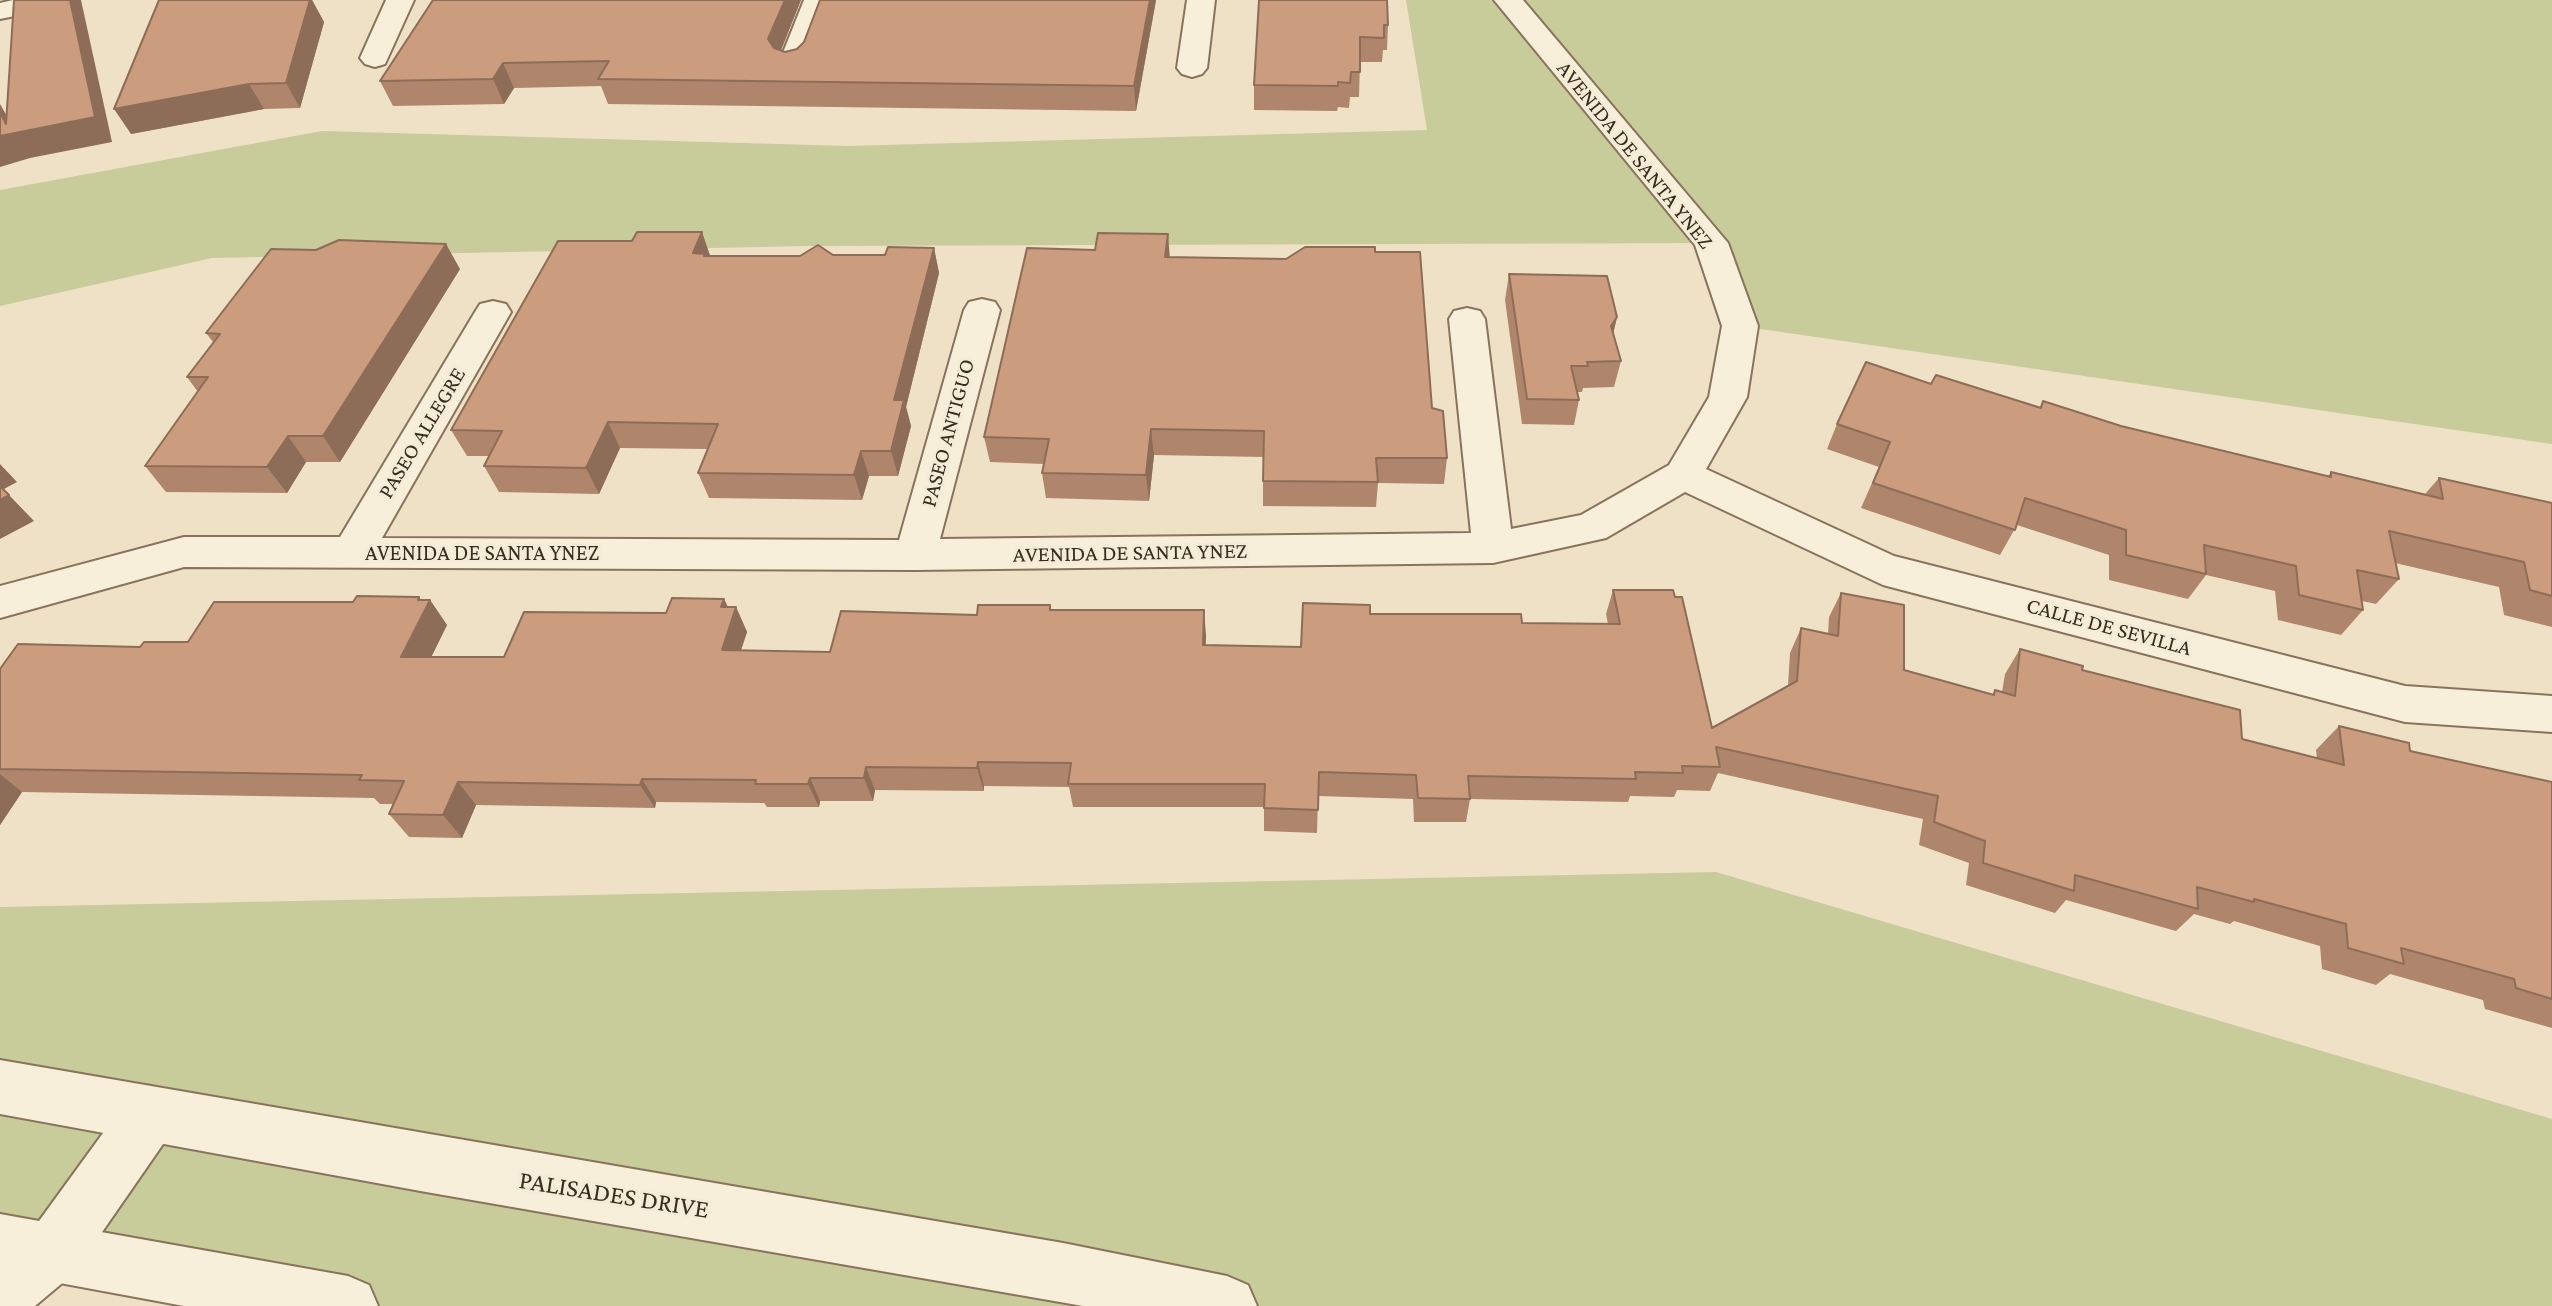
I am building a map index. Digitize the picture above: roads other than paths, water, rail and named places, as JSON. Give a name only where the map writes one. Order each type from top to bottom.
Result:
[{"type":"street","points":[[0,11],[54,0]]},
{"type":"street","points":[[375,58],[400,0]]},
{"type":"street","points":[[793,65],[818,0]]},
{"type":"street","points":[[1192,68],[1201,0]]},
{"type":"street","name":"AVENIDA DE SANTA YNEZ","points":[[0,602],[184,552],[915,555],[1493,548],[1592,528],[1683,475],[1728,397],[1740,326],[1711,243],[1508,0]]},
{"type":"street","name":"PASEO ANTIGUO","points":[[915,555],[982,310]]},
{"type":"street","name":"PASEO ALLEGRE","points":[[352,553],[493,312]]},
{"type":"street","points":[[1467,319],[1493,548]]},
{"type":"street","name":"CALLE DE SEVILLA","points":[[1683,475],[1883,569],[2405,704],[2552,714]]},
{"type":"street","name":"PALISADES DRIVE","points":[[0,1087],[831,1231],[1133,1285],[1227,1306]]},
{"type":"street","points":[[0,1297],[26,1248],[150,1115]]},
{"type":"street","points":[[26,1248],[348,1306]]}]
